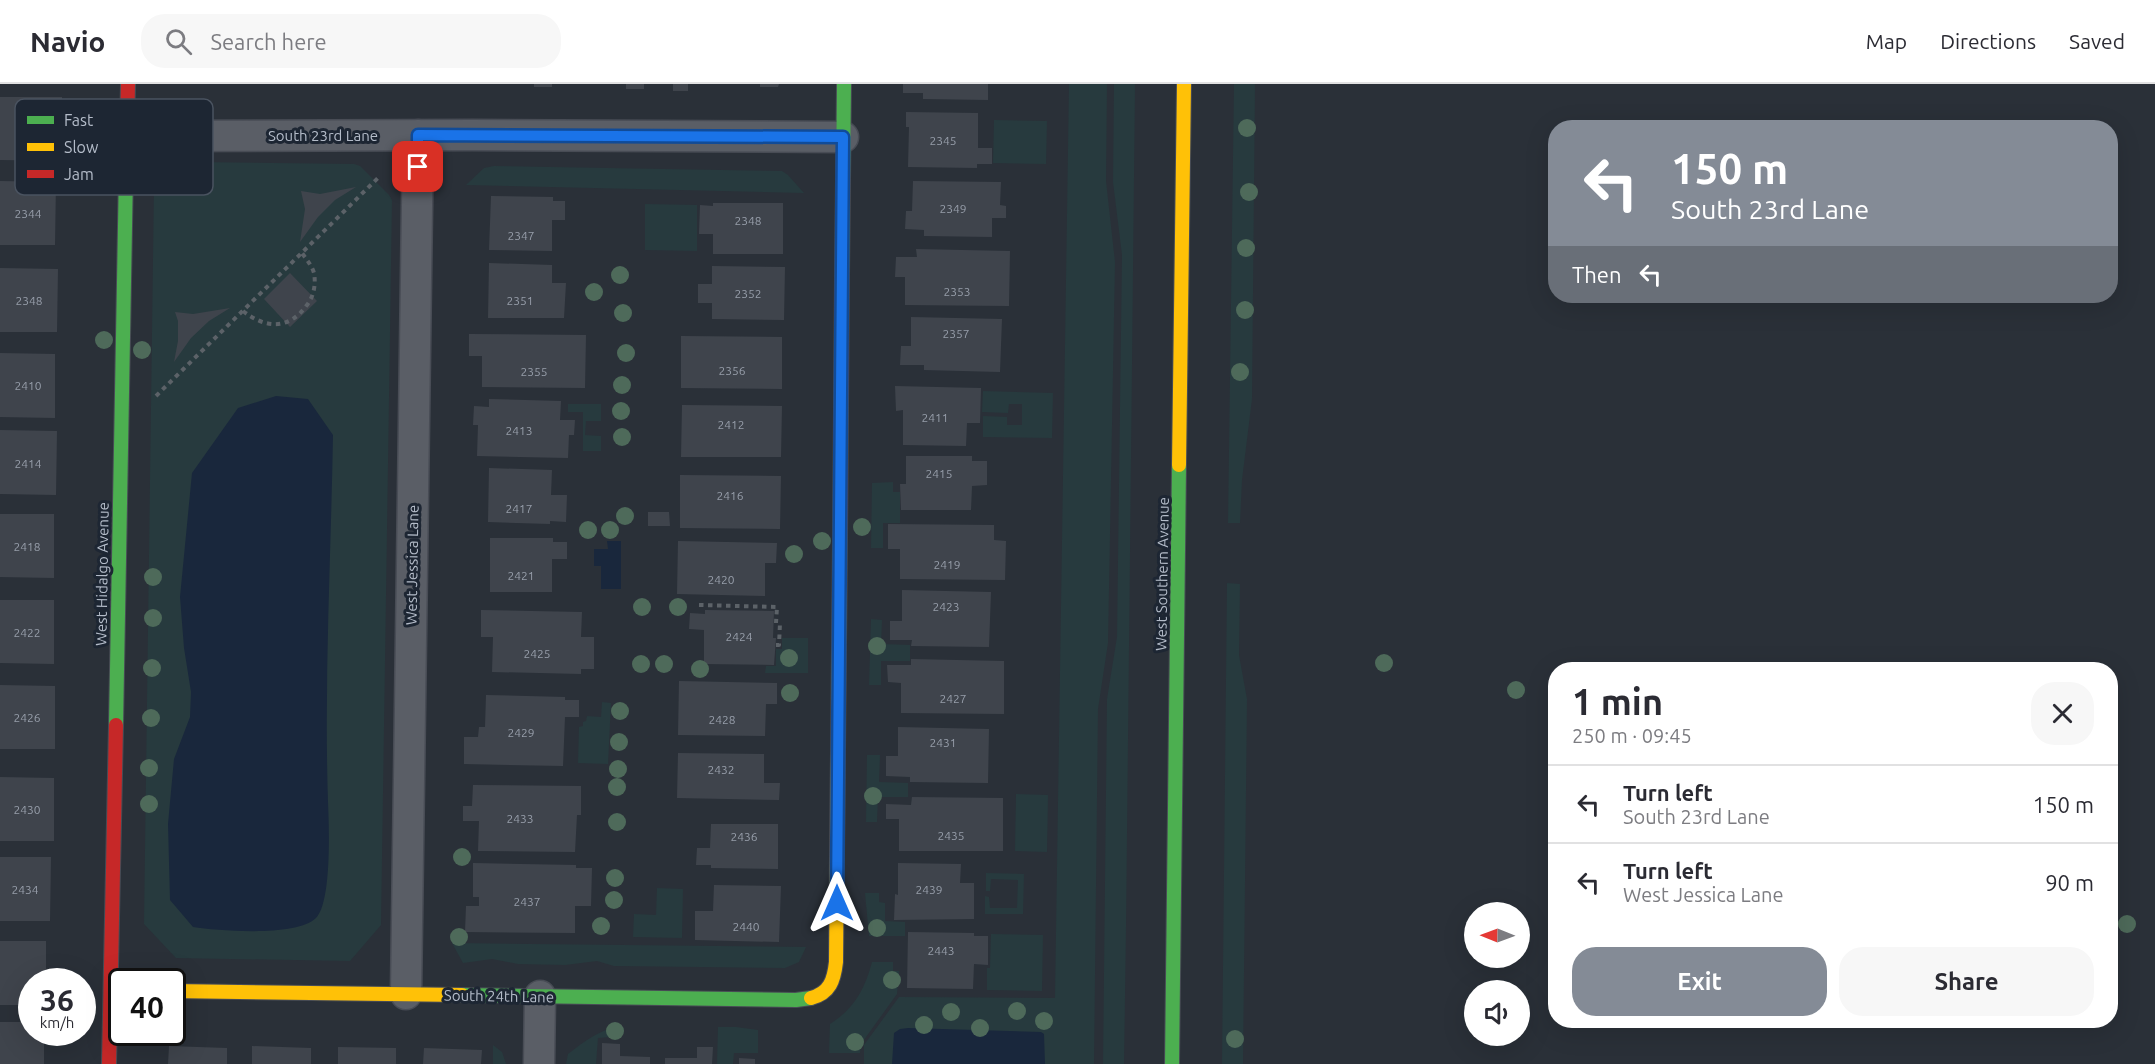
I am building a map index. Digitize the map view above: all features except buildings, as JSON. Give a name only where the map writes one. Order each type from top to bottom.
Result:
[{"type":"street","name":"West Hidalgo Avenue","points":[[128,84],[128,99]]},
{"type":"street","points":[[843,137],[844,84]]},
{"type":"street","name":"West Southern Avenue","points":[[1172,1064],[1184,84]]},
{"type":"street","name":"South 23rd Lane","points":[[213,135],[843,137]]},
{"type":"street","name":"West Jessica Lane","points":[[406,994],[418,135]]},
{"type":"street","name":"South 24th Lane","points":[[186,991],[796,1000],[815,998],[825,993],[834,976],[837,950],[843,137]]},
{"type":"street","name":"West Hidalgo Avenue","points":[[116,968],[126,195]]},
{"type":"street","points":[[539,1064],[540,996]]},
{"type":"street","name":"West Hidalgo Avenue","points":[[109,1064],[111,1046]]},
{"type":"path","points":[[155,397],[380,176]]},
{"type":"path","points":[[243,312],[261,322],[279,324],[290,322],[303,310],[310,302],[315,282],[311,265],[302,253]]},
{"type":"path","points":[[699,605],[777,607],[779,645],[776,645]]},
{"type":"green space","points":[[1069,84],[1107,84],[1106,181],[1115,262],[1108,643],[1098,709],[1094,1064],[864,1064],[864,1045],[899,997],[1055,998]]},
{"type":"green space","points":[[1114,84],[1135,84],[1126,928],[1124,1064],[1103,1064],[1107,699],[1117,637],[1122,255],[1113,182]]},
{"type":"green space","points":[[1234,84],[1255,84],[1252,399],[1242,480],[1240,523],[1228,523]]},
{"type":"green space","points":[[994,120],[1047,121],[1046,164],[993,163]]},
{"type":"green space","points":[[213,162],[354,164],[360,166],[392,200],[381,925],[350,961],[176,958],[144,924],[154,195],[213,195]]},
{"type":"green space","points":[[494,166],[782,171],[804,193],[466,185],[484,168]]},
{"type":"green space","points":[[645,204],[697,205],[697,251],[645,250]]},
{"type":"green space","points":[[983,391],[1053,393],[1052,438],[983,437],[983,416],[1007,417],[1007,425],[1022,425],[1022,404],[1009,404],[1008,413],[982,412]]},
{"type":"green space","points":[[568,404],[601,404],[601,421],[586,421],[585,435],[601,436],[601,451],[583,451],[583,412],[568,412]]},
{"type":"green space","points":[[893,482],[893,492],[900,492],[900,523],[883,523],[883,548],[871,548],[872,483]]},
{"type":"green space","points":[[1227,583],[1240,584],[1239,655],[1247,699],[1243,1064],[1222,1064]]},
{"type":"green space","points":[[871,619],[882,620],[881,644],[910,645],[910,661],[881,661],[881,685],[869,685]]},
{"type":"green space","points":[[782,638],[808,638],[808,673],[765,673],[766,666],[776,666],[776,649],[782,649]]},
{"type":"green space","points":[[602,702],[611,703],[608,764],[578,763],[579,727],[583,726],[587,716],[601,717]]},
{"type":"green space","points":[[867,755],[880,755],[879,782],[908,783],[908,797],[878,797],[877,822],[866,822]]},
{"type":"green space","points":[[1016,794],[1048,795],[1047,852],[1015,851]]},
{"type":"green space","points":[[986,873],[1024,874],[1023,914],[985,914],[985,896],[989,897],[990,908],[1017,908],[1018,880],[991,879],[990,891],[986,891]]},
{"type":"green space","points":[[657,888],[683,889],[682,938],[633,937],[634,914],[656,915]]},
{"type":"green space","points":[[865,893],[879,893],[879,902],[885,903],[885,921],[905,922],[905,936],[869,936]]},
{"type":"green space","points":[[991,934],[1043,935],[1042,991],[987,990]]},
{"type":"green space","points":[[452,943],[806,947],[799,962],[785,968],[614,966],[597,961],[565,965],[518,964],[492,959],[463,963]]},
{"type":"green space","points":[[872,962],[893,962],[893,971],[899,971],[897,994],[861,1044],[860,1053],[829,1053],[830,1024],[852,1005],[866,981]]},
{"type":"green space","points":[[622,1026],[622,1036],[598,1038],[596,1064],[566,1064],[568,1054],[587,1040],[607,1030]]},
{"type":"green space","points":[[718,1027],[758,1030],[758,1053],[734,1053],[733,1064],[717,1064]]},
{"type":"green space","points":[[493,1045],[502,1052],[506,1064],[493,1064]]},
{"type":"water","points":[[276,396],[308,399],[333,435],[327,710],[329,845],[325,896],[316,918],[292,928],[257,931],[193,927],[170,900],[168,824],[174,759],[190,717],[191,692],[184,648],[180,597],[192,473],[238,408]]},
{"type":"water","points":[[607,541],[621,541],[621,589],[601,589],[601,566],[594,566],[594,549],[608,549]]},
{"type":"water","points":[[908,1028],[1041,1032],[1044,1034],[1045,1064],[892,1064],[894,1033]]},
{"type":"traffic: fast","points":[[842,276],[844,84]]},
{"type":"traffic: fast","points":[[116,725],[126,195]]},
{"type":"traffic: fast","points":[[1172,1064],[1179,465]]},
{"type":"traffic: fast","points":[[462,995],[796,1000],[811,998]]},
{"type":"traffic: slow","points":[[1179,465],[1184,84]]},
{"type":"traffic: slow","points":[[811,998],[823,993],[830,985],[836,962],[840,540]]},
{"type":"traffic: slow","points":[[186,991],[462,995]]},
{"type":"traffic: jam","points":[[128,84],[128,99]]},
{"type":"traffic: jam","points":[[840,540],[842,276]]},
{"type":"traffic: jam","points":[[109,1064],[116,725]]},
{"type":"route","points":[[418,167],[418,135],[843,137],[837,903]]}]
